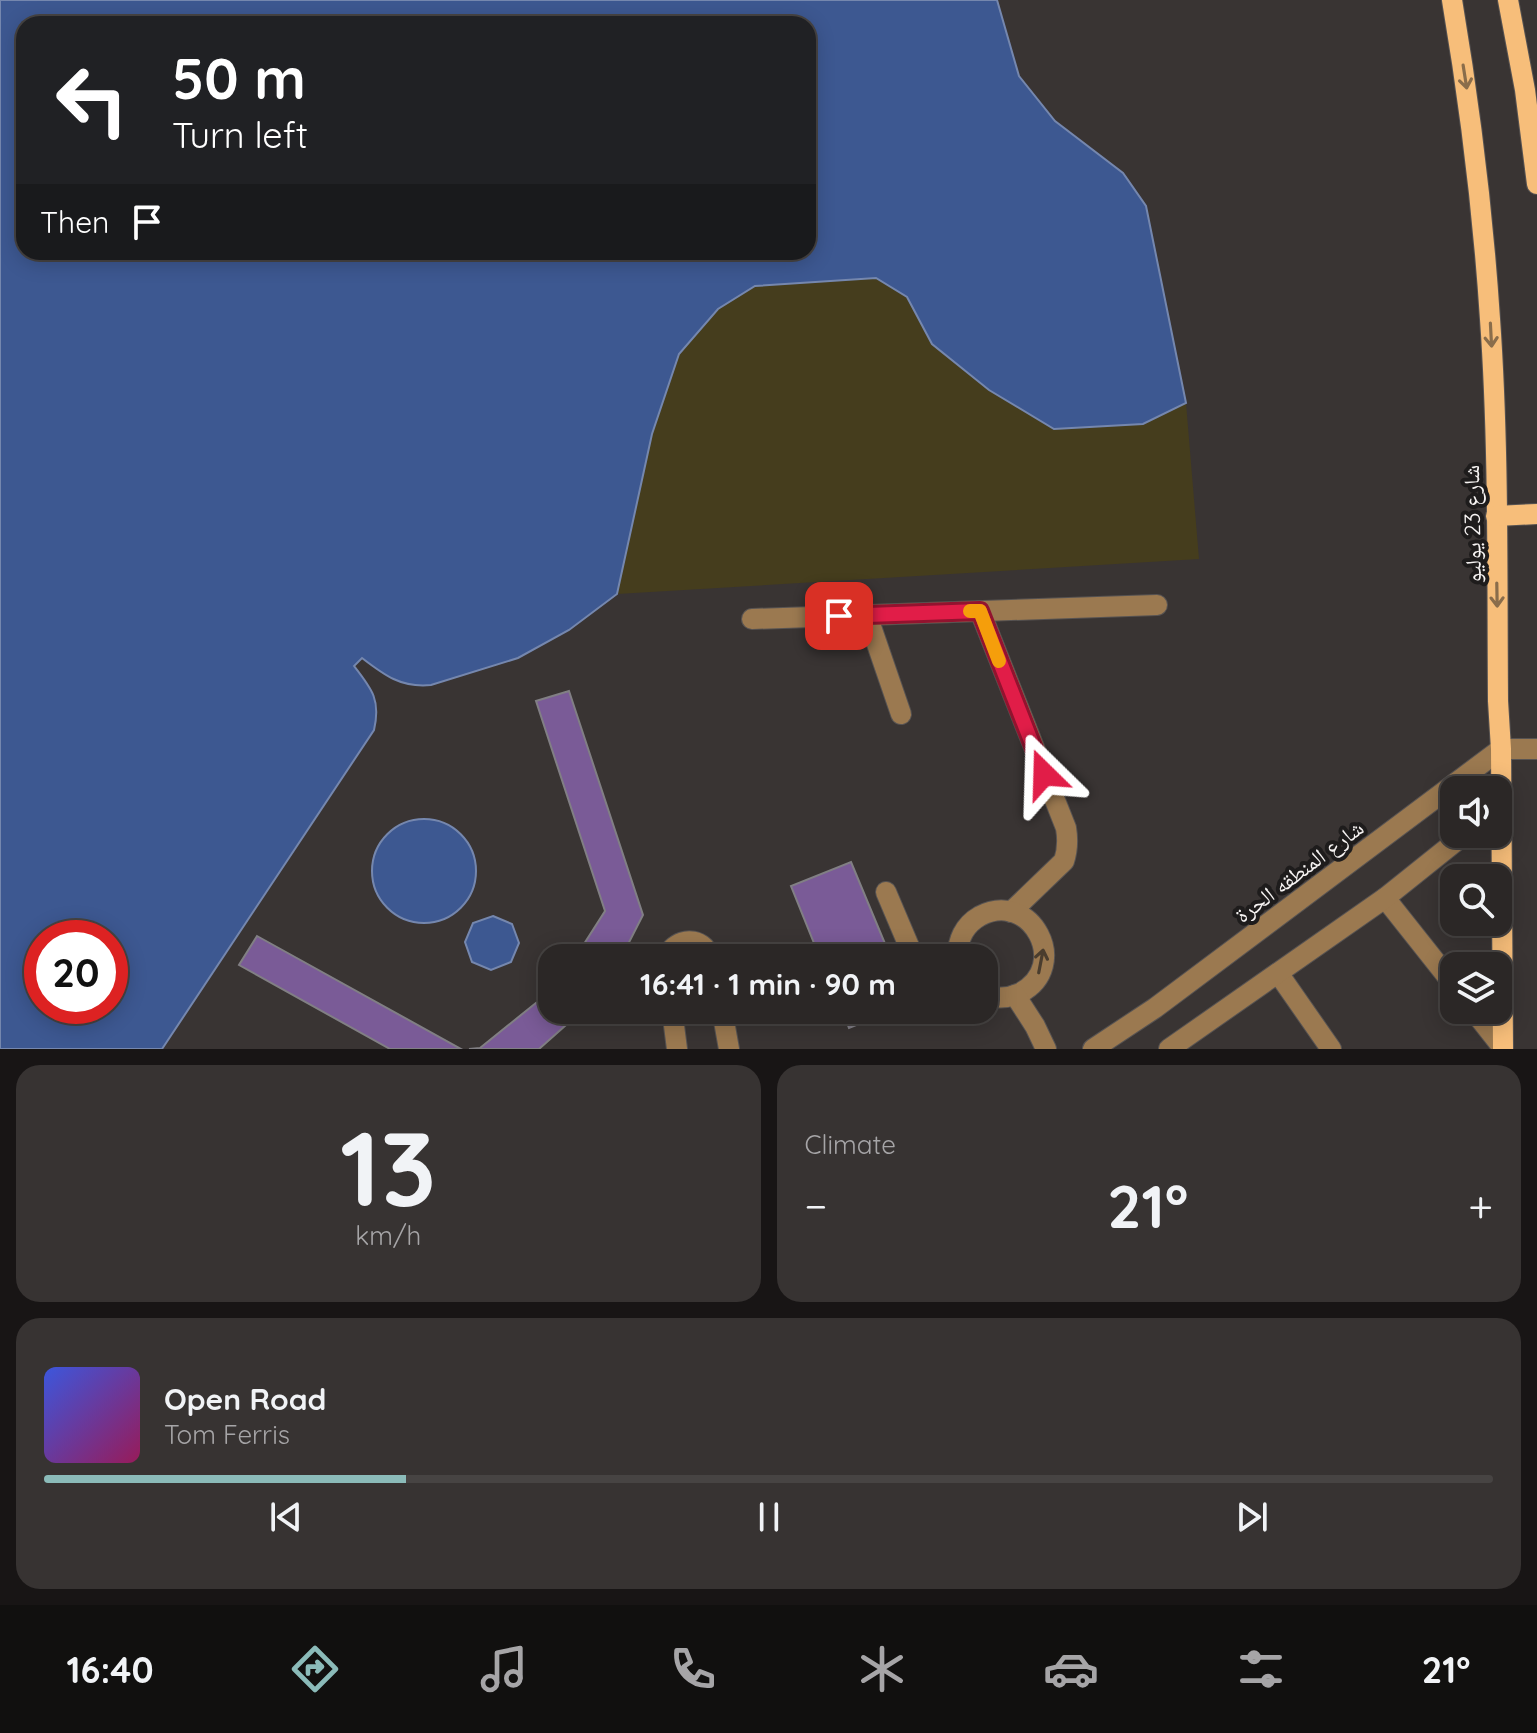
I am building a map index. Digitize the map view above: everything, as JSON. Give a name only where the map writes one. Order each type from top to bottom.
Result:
[{"type":"main road","name":"شارع 23 يوليو","points":[[1452,0],[1467,87],[1484,229],[1493,384],[1500,776]]},
{"type":"main road","points":[[1508,0],[1525,90],[1537,184]]},
{"type":"main road","points":[[1496,516],[1537,514]]},
{"type":"main road","name":"شارع 23 يوليو","points":[[1500,848],[1503,1048]]},
{"type":"lane","points":[[752,619],[1157,605]]},
{"type":"lane","points":[[980,611],[1068,839],[1064,861],[1011,912]]},
{"type":"lane","points":[[867,615],[901,714]]},
{"type":"lane","points":[[1501,749],[1537,749]]},
{"type":"lane","name":"شارع المنطقه الحرة","points":[[1093,1049],[1180,990],[1501,749]]},
{"type":"lane","points":[[1169,1049],[1385,898],[1448,848]]},
{"type":"lane","points":[[886,892],[908,944]]},
{"type":"lane","points":[[1385,898],[1440,967]]},
{"type":"lane","points":[[958,944],[966,927],[987,913],[999,911],[1023,917],[1040,934],[1044,958],[1035,981],[1015,995],[998,996]]},
{"type":"lane","points":[[678,944],[692,941],[699,944]]},
{"type":"lane","points":[[1278,973],[1331,1049]]},
{"type":"lane","points":[[1015,995],[1046,1049]]},
{"type":"lane","points":[[674,1024],[677,1049]]},
{"type":"lane","points":[[725,1024],[729,1049]]},
{"type":"lane","points":[[1484,1024],[1503,1048]]},
{"type":"sand","points":[[876,278],[907,297],[932,344],[989,390],[1054,429],[1143,424],[1186,403],[1199,559],[617,594],[652,434],[679,353],[718,309],[755,286]]},
{"type":"water","points":[[0,0],[997,0],[1019,76],[1055,121],[1123,173],[1146,206],[1186,403],[1143,424],[1054,429],[989,390],[932,344],[907,297],[876,278],[755,286],[718,309],[679,354],[652,434],[617,594],[569,630],[518,658],[431,685],[402,682],[362,658],[354,666],[373,695],[376,711],[374,730],[162,1049],[0,1049]]},
{"type":"water","points":[[424,819],[444,823],[461,834],[472,851],[476,871],[472,891],[461,908],[444,919],[424,923],[404,919],[387,908],[376,891],[372,871],[376,851],[387,834],[404,823]]},
{"type":"water","points":[[493,916],[512,924],[519,943],[511,962],[491,970],[472,962],[465,942],[473,923]]},
{"type":"building","points":[[569,691],[643,915],[628,944],[584,944],[605,911],[536,701]]},
{"type":"building","points":[[851,862],[885,944],[814,944],[791,886]]},
{"type":"building","points":[[257,936],[461,1049],[390,1049],[239,965]]},
{"type":"building","points":[[538,1001],[538,1024],[567,1024],[539,1049],[469,1049],[480,1048]]},
{"type":"slow traffic","points":[[970,611],[980,611],[999,661]]},
{"type":"route","points":[[839,616],[980,611],[1044,774]]}]
